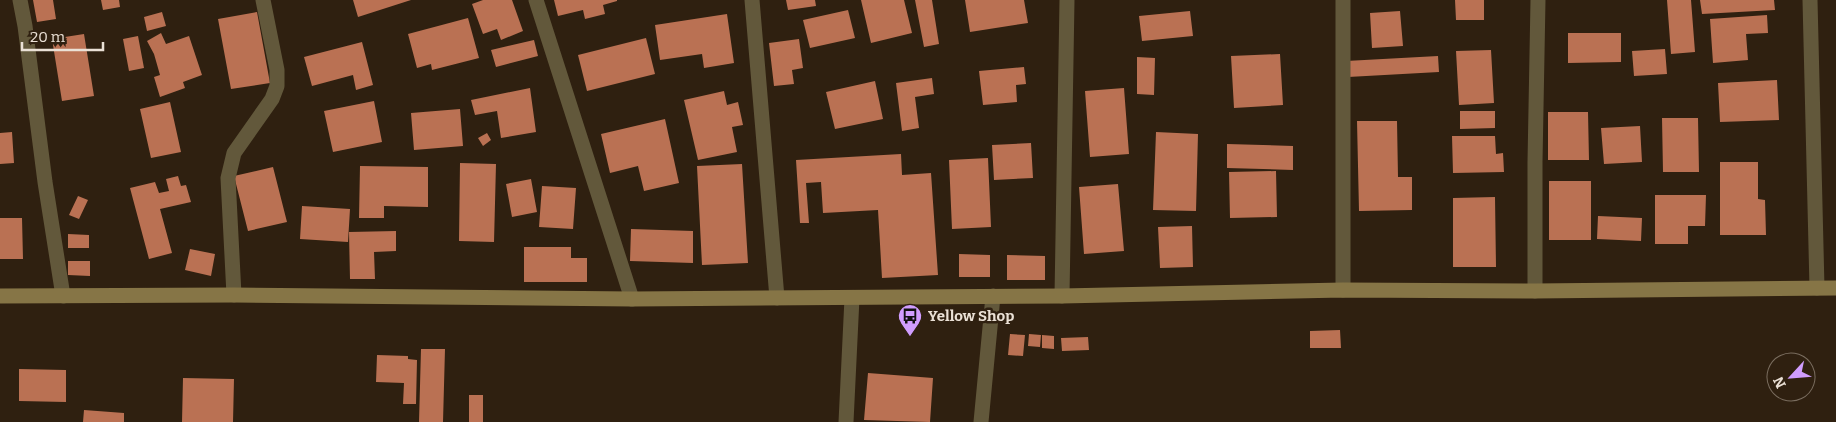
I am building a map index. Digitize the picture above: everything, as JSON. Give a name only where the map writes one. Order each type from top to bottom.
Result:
[{"type":"street","points":[[20,0],[25,26],[44,182],[63,296]]},
{"type":"street","points":[[234,295],[228,178],[234,153],[272,98],[277,86],[277,70],[264,0]]},
{"type":"street","points":[[536,0],[632,300]]},
{"type":"street","points":[[752,0],[778,298]]},
{"type":"street","points":[[1062,296],[1067,0]]},
{"type":"street","points":[[1343,0],[1343,290]]},
{"type":"street","points":[[1535,291],[1538,0]]},
{"type":"street","points":[[1810,0],[1817,288]]},
{"type":"street","points":[[0,296],[234,295],[632,300],[1062,296],[1343,290],[1535,291],[1836,288]]},
{"type":"street","points":[[981,422],[993,296]]},
{"type":"street","points":[[846,422],[852,298]]},
{"type":"building","points":[[33,0],[53,0],[56,19],[37,22]]},
{"type":"building","points":[[101,0],[119,0],[120,7],[103,10]]},
{"type":"building","points":[[353,0],[411,0],[358,17]]},
{"type":"building","points":[[483,0],[512,0],[523,31],[501,40],[497,29],[483,34],[472,4]]},
{"type":"building","points":[[554,0],[617,1],[603,5],[605,14],[585,19],[583,10],[558,16]]},
{"type":"building","points":[[786,0],[815,0],[816,6],[788,10]]},
{"type":"building","points":[[861,0],[904,0],[912,33],[871,43]]},
{"type":"building","points":[[915,0],[932,0],[939,44],[924,47]]},
{"type":"building","points":[[965,0],[1024,0],[1028,23],[970,32]]},
{"type":"building","points":[[1455,0],[1484,0],[1484,20],[1456,20]]},
{"type":"building","points":[[1667,0],[1691,0],[1695,52],[1671,54]]},
{"type":"building","points":[[1700,0],[1774,0],[1775,10],[1702,14]]},
{"type":"building","points":[[848,10],[855,38],[810,48],[803,20]]},
{"type":"building","points":[[1190,11],[1193,36],[1142,41],[1139,16]]},
{"type":"building","points":[[1400,11],[1403,46],[1372,48],[1370,13]]},
{"type":"building","points":[[162,12],[166,26],[147,31],[144,17]]},
{"type":"building","points":[[257,12],[270,83],[231,89],[218,19]]},
{"type":"building","points":[[727,14],[734,63],[704,68],[702,54],[660,60],[655,25]]},
{"type":"building","points":[[1767,15],[1768,33],[1746,34],[1748,60],[1713,63],[1710,19]]},
{"type":"building","points":[[468,18],[479,58],[432,70],[431,64],[417,68],[408,34]]},
{"type":"building","points":[[161,33],[166,44],[189,36],[202,75],[183,82],[185,88],[160,97],[154,77],[160,75],[154,54],[147,41]]},
{"type":"building","points":[[1568,33],[1621,33],[1621,62],[1568,63]]},
{"type":"building","points":[[84,34],[94,96],[62,101],[52,39]]},
{"type":"building","points":[[138,36],[144,68],[129,71],[123,39]]},
{"type":"building","points":[[646,38],[655,74],[587,91],[578,55]]},
{"type":"building","points":[[799,39],[803,68],[792,70],[794,84],[774,86],[769,43]]},
{"type":"building","points":[[534,40],[538,56],[496,67],[491,50]]},
{"type":"building","points":[[362,42],[373,85],[356,90],[353,75],[312,86],[304,57]]},
{"type":"building","points":[[1665,49],[1667,74],[1634,76],[1632,51]]},
{"type":"building","points":[[1491,50],[1494,103],[1459,105],[1456,51]]},
{"type":"building","points":[[1280,54],[1283,105],[1234,108],[1231,56]]},
{"type":"building","points":[[1438,56],[1439,72],[1348,77],[1346,61]]},
{"type":"building","points":[[1137,57],[1155,58],[1154,95],[1137,94]]},
{"type":"building","points":[[1024,67],[1026,84],[1016,85],[1017,102],[983,105],[979,71]]},
{"type":"building","points":[[932,78],[934,94],[915,97],[919,128],[902,131],[896,83]]},
{"type":"building","points":[[1777,80],[1779,120],[1720,122],[1718,83]]},
{"type":"building","points":[[875,81],[883,119],[835,129],[826,92]]},
{"type":"building","points":[[530,88],[536,132],[501,138],[497,111],[475,115],[471,100]]},
{"type":"building","points":[[1124,88],[1129,154],[1090,157],[1085,91]]},
{"type":"building","points":[[724,91],[727,105],[738,102],[743,125],[732,127],[737,152],[698,160],[684,100]]},
{"type":"building","points":[[374,101],[382,142],[333,152],[324,111]]},
{"type":"building","points":[[170,102],[181,152],[151,158],[140,109]]},
{"type":"building","points":[[460,109],[463,146],[414,150],[411,113]]},
{"type":"building","points":[[1460,111],[1495,111],[1495,128],[1460,129]]},
{"type":"building","points":[[1548,112],[1588,112],[1589,160],[1548,160]]},
{"type":"building","points":[[1662,118],[1698,118],[1699,172],[1663,172]]},
{"type":"building","points":[[665,119],[679,183],[644,191],[638,166],[610,173],[601,134]]},
{"type":"building","points":[[1357,121],[1397,121],[1398,177],[1412,177],[1412,210],[1359,211]]},
{"type":"building","points":[[1640,126],[1642,162],[1604,164],[1601,128]]},
{"type":"building","points":[[12,132],[14,163],[0,164],[0,133]]},
{"type":"building","points":[[1156,132],[1198,134],[1196,211],[1153,210]]},
{"type":"building","points":[[487,133],[491,140],[483,146],[478,138]]},
{"type":"building","points":[[1452,136],[1495,136],[1496,154],[1503,153],[1504,172],[1453,173]]},
{"type":"building","points":[[1031,143],[1033,178],[994,180],[992,145]]},
{"type":"building","points":[[1227,144],[1293,146],[1293,170],[1227,168]]},
{"type":"building","points":[[901,154],[902,175],[931,173],[938,275],[882,278],[878,210],[823,213],[821,182],[806,183],[809,223],[800,223],[796,160]]},
{"type":"building","points":[[988,158],[991,227],[952,229],[949,160]]},
{"type":"building","points":[[1720,162],[1758,162],[1758,199],[1765,200],[1766,235],[1720,235]]},
{"type":"building","points":[[460,163],[496,164],[494,242],[459,241]]},
{"type":"building","points":[[742,164],[748,263],[702,265],[697,166]]},
{"type":"building","points":[[360,166],[428,167],[428,207],[384,206],[384,218],[359,218]]},
{"type":"building","points":[[273,167],[287,222],[248,231],[234,176]]},
{"type":"building","points":[[1276,171],[1277,217],[1230,218],[1229,172]]},
{"type":"building","points":[[178,176],[181,186],[186,185],[191,202],[160,209],[172,253],[149,259],[130,188],[155,182],[159,193],[169,191],[166,179]]},
{"type":"building","points":[[531,179],[537,212],[512,217],[506,184]]},
{"type":"building","points":[[1549,181],[1591,181],[1591,240],[1549,240]]},
{"type":"building","points":[[1118,184],[1124,251],[1084,254],[1079,187]]},
{"type":"building","points":[[542,186],[576,188],[573,229],[539,227]]},
{"type":"building","points":[[1655,195],[1706,195],[1705,226],[1688,226],[1688,244],[1655,244]]},
{"type":"building","points":[[78,196],[88,200],[79,219],[69,215]]},
{"type":"building","points":[[1495,197],[1496,267],[1453,267],[1453,198]]},
{"type":"building","points":[[302,206],[350,209],[348,242],[300,239]]},
{"type":"building","points":[[1598,216],[1642,218],[1641,241],[1597,239]]},
{"type":"building","points":[[0,218],[22,218],[23,259],[0,259]]},
{"type":"building","points":[[1192,226],[1193,267],[1160,268],[1158,227]]},
{"type":"building","points":[[631,229],[693,231],[693,263],[630,261]]},
{"type":"building","points":[[396,231],[396,251],[374,252],[375,279],[350,279],[349,232]]},
{"type":"building","points":[[68,234],[89,235],[89,248],[68,248]]},
{"type":"building","points":[[524,247],[571,247],[571,258],[587,258],[587,282],[524,282]]},
{"type":"building","points":[[190,249],[215,254],[211,276],[185,270]]},
{"type":"building","points":[[959,254],[990,255],[990,277],[959,277]]},
{"type":"building","points":[[1007,255],[1045,256],[1045,280],[1007,280]]},
{"type":"building","points":[[68,261],[90,261],[90,276],[68,275]]},
{"type":"building","points":[[1340,330],[1341,348],[1310,348],[1310,331]]},
{"type":"building","points":[[1010,334],[1025,335],[1023,356],[1008,355]]},
{"type":"building","points":[[1029,334],[1041,335],[1040,347],[1028,346]]},
{"type":"building","points":[[1042,335],[1054,336],[1054,349],[1042,348]]},
{"type":"building","points":[[1088,337],[1089,350],[1062,351],[1061,338]]},
{"type":"building","points":[[421,349],[445,349],[443,422],[419,422]]},
{"type":"building","points":[[377,355],[408,356],[408,359],[417,360],[416,404],[403,404],[404,383],[376,382]]},
{"type":"building","points":[[19,369],[66,370],[66,402],[19,401]]},
{"type":"building","points":[[868,373],[933,378],[930,422],[864,420]]},
{"type":"building","points":[[183,378],[234,379],[233,422],[182,422]]},
{"type":"building","points":[[469,395],[483,395],[483,422],[469,422]]},
{"type":"building","points":[[84,410],[124,413],[124,422],[83,422]]},
{"type":"place","name":"Yellow Shop","points":[[910,337]]}]
